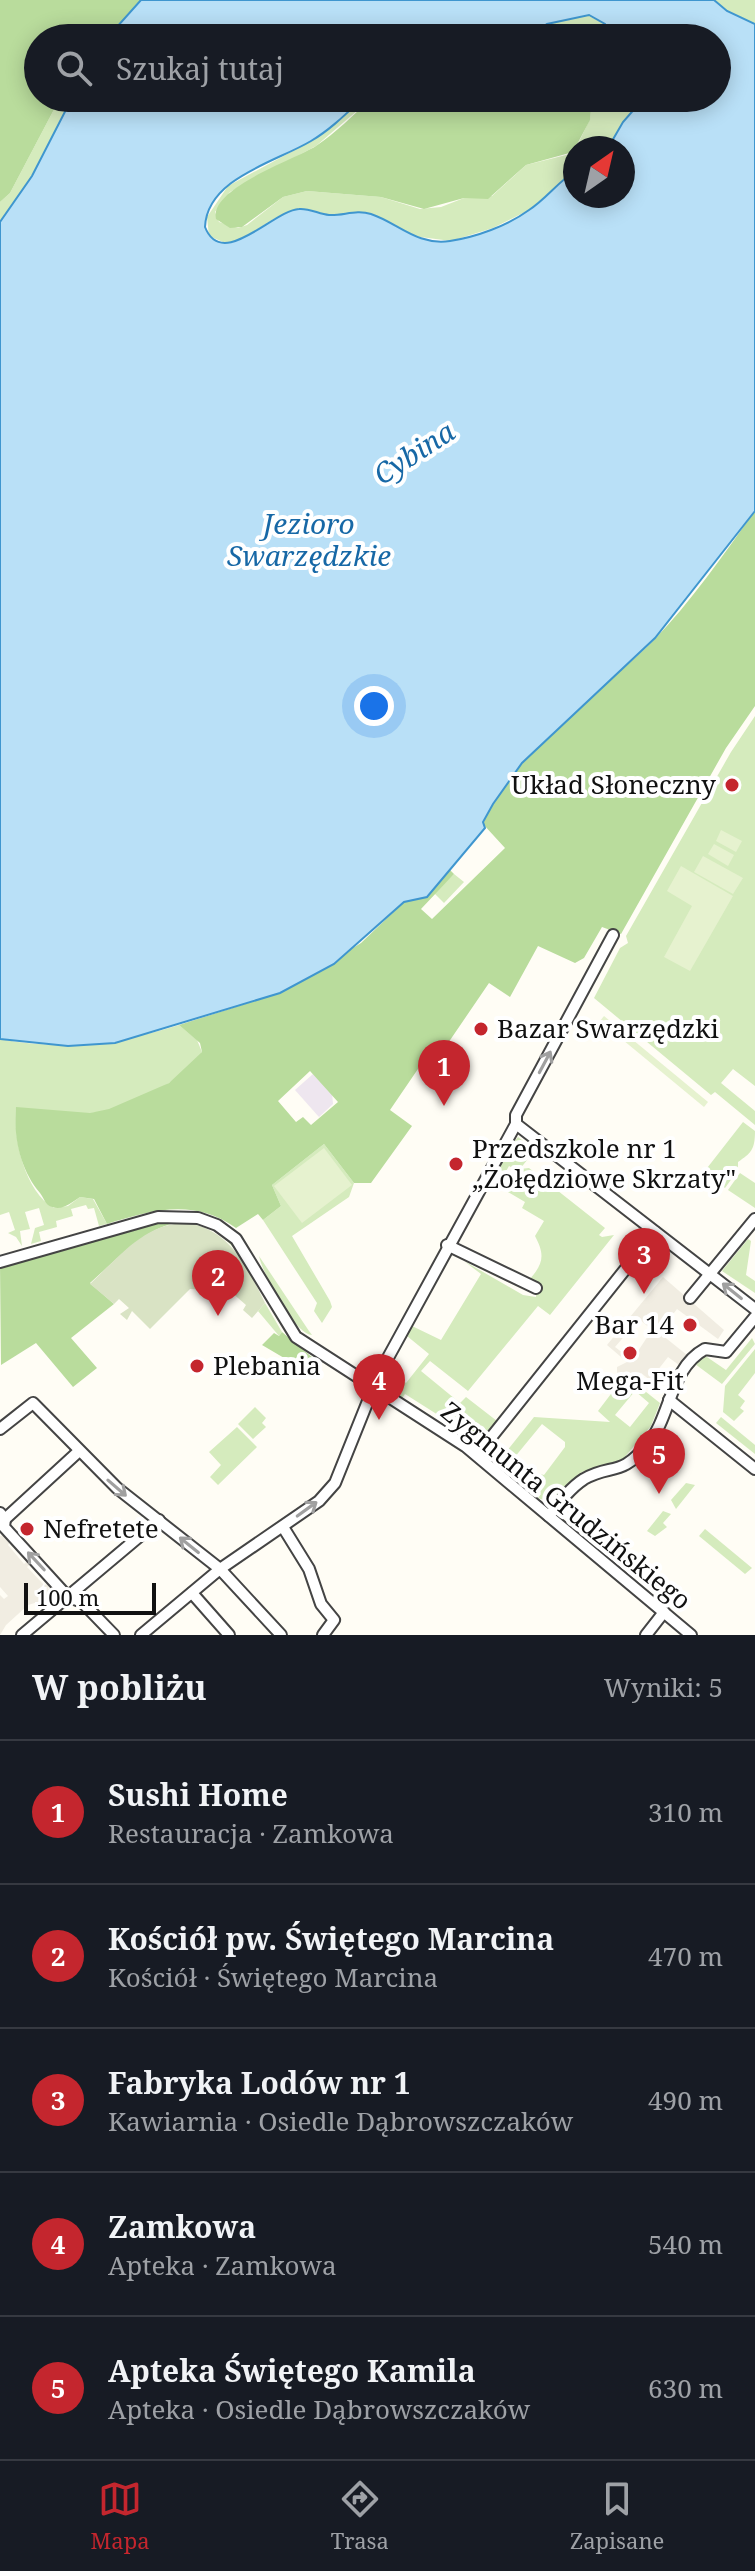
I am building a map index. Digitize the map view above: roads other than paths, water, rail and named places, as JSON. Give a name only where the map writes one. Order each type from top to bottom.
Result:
[{"type":"street","points":[[141,1635],[220,1569],[321,1499],[335,1483],[373,1387],[613,935]]},
{"type":"street","points":[[516,1120],[755,1309]]},
{"type":"street","name":"Zygmunta Grudzińskiego","points":[[0,1262],[158,1217],[189,1216],[208,1221],[229,1233],[242,1247],[278,1312],[296,1337],[477,1455],[691,1635]]},
{"type":"street","points":[[690,1298],[755,1219]]},
{"type":"street","points":[[477,1455],[655,1232]]},
{"type":"street","points":[[447,1245],[536,1288]]},
{"type":"street","points":[[549,1516],[586,1478],[620,1469],[634,1459],[657,1431],[674,1384],[700,1352],[707,1349],[725,1353],[755,1317]]},
{"type":"street","points":[[669,1400],[755,1469]]},
{"type":"street","points":[[0,1429],[33,1403],[78,1452],[220,1569],[281,1635]]},
{"type":"street","points":[[78,1452],[2,1522],[67,1596],[79,1600],[114,1635]]},
{"type":"street","points":[[22,1635],[159,1520]]},
{"type":"street","points":[[283,1527],[309,1569],[322,1607],[335,1622],[323,1635]]},
{"type":"street","points":[[192,1593],[229,1635]]},
{"type":"street","points":[[646,1635],[664,1612]]},
{"type":"street","points":[[262,1635],[272,1624]]},
{"type":"water","name":"Jezioro Swarzędzkie","points":[[141,0],[714,0],[727,11],[755,24],[755,511],[655,638],[522,763],[493,804],[483,822],[485,828],[427,897],[404,902],[334,964],[280,993],[115,1043],[68,1046],[0,1039],[0,222],[32,176],[65,112],[348,112],[318,137],[246,174],[217,196],[209,210],[205,227],[213,239],[223,243],[236,241],[299,209],[329,215],[365,213],[418,237],[438,242],[450,241],[511,221],[535,206],[563,180],[563,208],[635,208],[635,136],[615,136],[632,112],[731,112],[731,24],[605,24],[589,15],[547,24],[120,24]]},
{"type":"place","name":"Układ Słoneczny","points":[[732,785]]},
{"type":"place","name":"Bazar Swarzędzki","points":[[481,1029]]},
{"type":"place","name":"Sushi Home","points":[[444,1106]]},
{"type":"place","name":"Przedszkole nr 1 „Żołędziowe Skrzaty\"","points":[[456,1164]]},
{"type":"place","name":"Fabryka Lodów nr 1","points":[[644,1294]]},
{"type":"place","name":"Kościół pw. Świętego Marcina","points":[[218,1316]]},
{"type":"place","name":"Bar 14","points":[[690,1325]]},
{"type":"place","name":"Mega-Fit","points":[[630,1353]]},
{"type":"place","name":"Plebania","points":[[197,1366]]},
{"type":"place","name":"Zamkowa","points":[[379,1420]]},
{"type":"place","name":"Apteka Świętego Kamila","points":[[659,1494]]},
{"type":"place","name":"Nefretete","points":[[27,1529]]},
{"type":"water label","name":"Cybina","points":[[414,453]]}]
